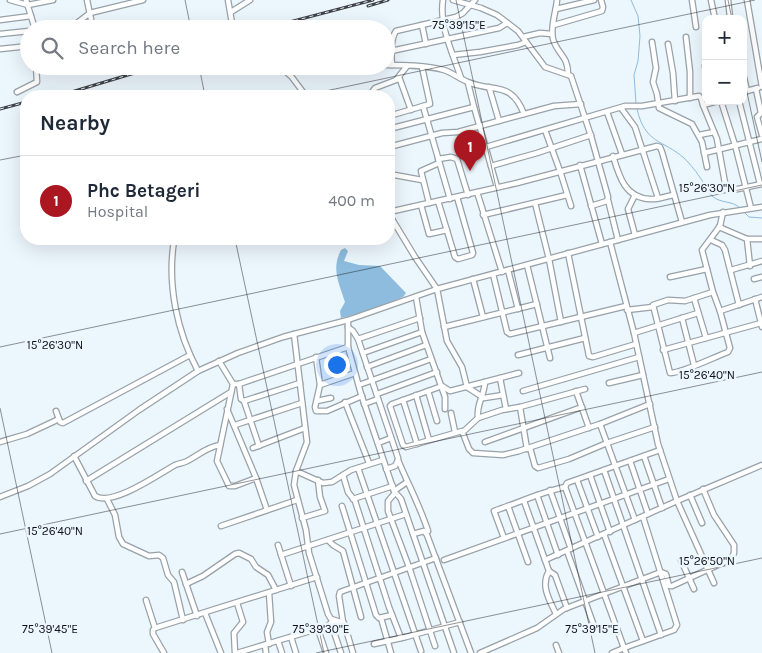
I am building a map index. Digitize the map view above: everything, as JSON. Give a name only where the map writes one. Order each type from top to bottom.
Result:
[{"type":"street","points":[[10,0],[27,2],[53,0]]},
{"type":"street","points":[[87,0],[91,20]]},
{"type":"street","points":[[81,20],[90,13],[144,0]]},
{"type":"street","points":[[228,0],[232,20]]},
{"type":"street","points":[[232,12],[250,0]]},
{"type":"street","points":[[443,0],[443,20],[461,78]]},
{"type":"street","points":[[453,0],[488,11],[507,23],[525,39],[545,67],[568,74]]},
{"type":"street","points":[[395,33],[396,31],[460,16],[475,0]]},
{"type":"street","points":[[557,0],[552,34],[557,48],[566,59],[568,74],[581,104],[598,160],[618,240]]},
{"type":"street","points":[[556,9],[594,0]]},
{"type":"street","points":[[554,25],[602,11],[601,0]]},
{"type":"street","points":[[692,0],[696,27]]},
{"type":"street","points":[[712,0],[714,15]]},
{"type":"street","points":[[728,0],[730,15]]},
{"type":"street","points":[[747,0],[762,87],[747,91]]},
{"type":"street","points":[[27,2],[32,20]]},
{"type":"street","points":[[0,20],[31,16]]},
{"type":"street","points":[[395,48],[448,40],[499,28],[507,23]]},
{"type":"street","points":[[422,25],[426,44]]},
{"type":"street","points":[[0,34],[20,33]]},
{"type":"street","points":[[453,55],[518,45],[525,39],[540,33],[552,34]]},
{"type":"street","points":[[686,37],[690,72],[690,98]]},
{"type":"street","points":[[652,42],[656,68],[653,82],[658,104],[661,109],[689,122],[699,135],[707,168]]},
{"type":"street","points":[[668,44],[675,101]]},
{"type":"street","points":[[0,49],[20,47]]},
{"type":"street","points":[[395,65],[444,70],[468,83],[499,88],[516,98],[524,114]]},
{"type":"street","points":[[374,90],[399,77],[407,66]]},
{"type":"street","points":[[395,114],[430,104],[422,67]]},
{"type":"street","points":[[21,90],[37,82],[37,75]]},
{"type":"street","points":[[290,75],[302,90]]},
{"type":"street","points":[[399,77],[411,110]]},
{"type":"street","points":[[468,83],[497,188]]},
{"type":"street","points":[[489,87],[499,121]]},
{"type":"street","points":[[704,153],[762,137],[757,117],[761,113],[756,89]]},
{"type":"street","points":[[486,147],[621,108],[658,104],[702,95]]},
{"type":"street","points":[[395,145],[431,136],[458,132],[562,104],[581,104]]},
{"type":"street","points":[[702,105],[720,149],[725,183],[731,189],[761,184],[741,105]]},
{"type":"street","points":[[720,105],[735,145],[748,208]]},
{"type":"street","points":[[423,106],[450,199]]},
{"type":"street","points":[[395,127],[474,107]]},
{"type":"street","points":[[621,108],[635,127],[658,198]]},
{"type":"street","points":[[607,112],[622,154]]},
{"type":"street","points":[[545,130],[571,206]]},
{"type":"street","points":[[699,135],[714,132]]},
{"type":"street","points":[[491,166],[590,135]]},
{"type":"street","points":[[395,212],[497,188],[657,146],[660,147],[682,222]]},
{"type":"street","points":[[613,156],[620,179],[635,195],[649,199],[674,195]]},
{"type":"street","points":[[429,204],[421,171],[451,157],[457,159],[468,195]]},
{"type":"street","points":[[580,165],[602,244]]},
{"type":"street","points":[[395,175],[422,180]]},
{"type":"street","points":[[476,192],[502,272]]},
{"type":"street","points":[[483,215],[567,195]]},
{"type":"street","points":[[635,195],[628,210],[635,235]]},
{"type":"street","points":[[438,201],[456,258],[473,254],[457,197]]},
{"type":"street","points":[[591,206],[607,201],[608,197]]},
{"type":"street","points":[[535,203],[549,259],[561,322]]},
{"type":"street","points":[[421,205],[429,234],[447,230]]},
{"type":"street","points":[[0,497],[39,480],[198,371],[238,353],[294,334],[348,320],[437,289],[682,222],[724,212],[762,207]]},
{"type":"street","points":[[653,307],[670,373],[730,350],[702,250],[719,227],[724,212]]},
{"type":"street","points":[[395,223],[437,289],[450,347],[462,367],[467,386],[483,398],[503,395]]},
{"type":"street","points":[[719,227],[747,239],[762,239]]},
{"type":"street","points":[[747,239],[750,266]]},
{"type":"street","points":[[711,240],[724,247],[739,305]]},
{"type":"street","points":[[610,242],[634,333],[660,450],[677,501],[714,583]]},
{"type":"street","points":[[174,245],[171,279],[176,312],[190,355],[198,371]]},
{"type":"street","points":[[568,254],[588,354],[591,357],[636,344]]},
{"type":"street","points":[[731,270],[762,261]]},
{"type":"street","points":[[527,265],[550,358]]},
{"type":"street","points":[[670,277],[707,269]]},
{"type":"street","points":[[508,270],[518,309]]},
{"type":"street","points":[[493,274],[507,332],[510,334],[627,308],[653,307],[654,304],[668,300],[681,301],[713,292]]},
{"type":"street","points":[[754,279],[762,277]]},
{"type":"street","points":[[473,279],[483,317]]},
{"type":"street","points":[[416,296],[426,345],[436,372],[445,388],[445,409]]},
{"type":"street","points":[[720,311],[762,297]]},
{"type":"street","points":[[694,298],[706,338]]},
{"type":"street","points":[[663,350],[726,332],[762,325],[755,300]]},
{"type":"street","points":[[444,327],[537,304]]},
{"type":"street","points":[[634,333],[698,314]]},
{"type":"street","points":[[358,339],[420,318]]},
{"type":"street","points":[[682,318],[694,365]]},
{"type":"street","points":[[348,320],[348,347],[364,404],[394,490],[401,499],[454,653]]},
{"type":"street","points":[[348,327],[358,339],[398,460],[416,498],[428,531]]},
{"type":"street","points":[[363,353],[422,332]]},
{"type":"street","points":[[294,334],[306,428],[306,442],[296,471],[294,485],[308,546],[341,653]]},
{"type":"street","points":[[518,355],[585,338]]},
{"type":"street","points":[[367,367],[426,345]]},
{"type":"street","points":[[256,478],[235,486],[229,486],[217,464],[227,409],[236,384],[348,347]]},
{"type":"street","points":[[56,411],[61,423],[65,422],[190,355]]},
{"type":"street","points":[[316,357],[320,385],[315,409],[320,412],[327,411],[362,396]]},
{"type":"street","points":[[523,391],[639,357]]},
{"type":"street","points":[[359,385],[431,359]]},
{"type":"street","points":[[219,361],[236,384],[241,399],[244,401],[259,446]]},
{"type":"street","points":[[364,404],[436,372]]},
{"type":"street","points":[[320,385],[355,373]]},
{"type":"street","points":[[519,373],[467,386],[428,391],[390,406],[404,447],[455,432],[463,432],[478,418],[506,409],[585,389]]},
{"type":"street","points":[[608,383],[643,375]]},
{"type":"street","points":[[500,378],[506,409]]},
{"type":"street","points":[[478,418],[477,407],[483,398],[484,382]]},
{"type":"street","points":[[244,401],[300,383]]},
{"type":"street","points":[[428,391],[437,421]]},
{"type":"street","points":[[576,391],[589,428]]},
{"type":"street","points":[[86,481],[232,392]]},
{"type":"street","points":[[416,395],[433,439]]},
{"type":"street","points":[[317,401],[331,398]]},
{"type":"street","points":[[403,400],[416,444]]},
{"type":"street","points":[[345,402],[369,463]]},
{"type":"street","points":[[235,425],[302,403]]},
{"type":"street","points":[[463,432],[469,450],[472,453],[503,455],[589,428],[650,404]]},
{"type":"street","points":[[520,407],[523,428],[535,466],[538,468],[569,459],[655,427]]},
{"type":"street","points":[[485,442],[582,407]]},
{"type":"street","points":[[227,409],[256,478],[267,510]]},
{"type":"street","points":[[451,413],[455,432]]},
{"type":"street","points":[[0,442],[27,434],[59,420]]},
{"type":"street","points":[[600,424],[635,520]]},
{"type":"street","points":[[253,448],[306,428]]},
{"type":"street","points":[[378,443],[391,438]]},
{"type":"street","points":[[74,456],[95,496],[107,499],[132,490],[176,464],[190,460],[208,448],[220,445]]},
{"type":"street","points":[[504,538],[494,511],[550,490],[565,487],[567,483],[660,450]]},
{"type":"street","points":[[644,456],[662,508]]},
{"type":"street","points":[[296,471],[323,482],[332,482],[369,463],[383,460]]},
{"type":"street","points":[[386,469],[395,466],[398,460]]},
{"type":"street","points":[[630,461],[648,514]]},
{"type":"street","points":[[545,560],[762,465]]},
{"type":"street","points":[[358,468],[421,651]]},
{"type":"street","points":[[604,470],[661,635]]},
{"type":"street","points":[[344,475],[348,492],[354,499],[401,638]]},
{"type":"street","points":[[590,475],[610,532]]},
{"type":"street","points":[[444,560],[586,507],[669,479]]},
{"type":"street","points":[[302,518],[325,511],[320,497],[318,480]]},
{"type":"street","points":[[577,480],[598,537]]},
{"type":"street","points":[[354,499],[367,494],[394,490],[407,482]]},
{"type":"street","points":[[565,487],[625,651]]},
{"type":"street","points":[[480,653],[527,633],[567,608],[622,586],[660,572],[665,573],[670,586],[731,559],[734,548],[733,542],[714,515],[704,489]]},
{"type":"street","points":[[394,490],[387,504],[434,646]]},
{"type":"street","points":[[550,490],[594,626]]},
{"type":"street","points":[[537,495],[558,555]]},
{"type":"street","points":[[690,495],[702,523]]},
{"type":"street","points":[[107,499],[115,515],[119,537],[123,544],[149,556],[160,555],[163,558],[168,575],[174,582],[183,620]]},
{"type":"street","points":[[221,526],[298,500]]},
{"type":"street","points":[[524,501],[549,572],[545,583],[547,594],[556,614]]},
{"type":"street","points":[[342,506],[376,615],[381,618],[391,653]]},
{"type":"street","points":[[508,506],[528,562]]},
{"type":"street","points":[[281,555],[406,514]]},
{"type":"street","points":[[612,653],[625,651],[643,641],[676,629],[677,626],[643,517]]},
{"type":"street","points":[[413,534],[421,531],[426,532],[471,653]]},
{"type":"street","points":[[604,534],[643,641]]},
{"type":"street","points":[[328,540],[343,551],[361,617]]},
{"type":"street","points":[[278,545],[291,586]]},
{"type":"street","points":[[186,584],[196,580],[239,553],[251,559],[256,567],[268,575],[276,590]]},
{"type":"street","points":[[353,653],[343,622],[339,594],[353,587],[436,558]]},
{"type":"street","points":[[681,560],[694,589]]},
{"type":"street","points":[[182,572],[196,616]]},
{"type":"street","points":[[549,572],[555,575],[567,608]]},
{"type":"street","points":[[155,628],[317,577]]},
{"type":"street","points":[[266,653],[267,632],[271,622],[269,593]]},
{"type":"street","points":[[146,600],[155,628],[153,634],[164,653]]},
{"type":"street","points":[[237,603],[243,622],[234,633],[236,653],[318,629],[333,622],[343,622]]},
{"type":"street","points":[[205,613],[221,653]]},
{"type":"street","points":[[381,618],[392,614]]},
{"type":"street","points":[[374,644],[416,635],[460,622]]},
{"type":"street","points":[[318,629],[326,653]]},
{"type":"street","points":[[291,637],[296,653]]},
{"type":"street","points":[[278,641],[282,653]]},
{"type":"street","points":[[556,646],[559,653]]},
{"type":"water","points":[[345,248],[348,251],[344,261],[359,265],[380,266],[406,293],[403,297],[365,312],[341,318],[340,311],[345,302],[336,270],[338,257],[341,250]]},
{"type":"waterway","points":[[631,0],[638,16],[640,36],[638,61],[634,75],[636,103]]},
{"type":"waterway","points":[[637,109],[640,120],[650,135],[684,158],[712,196],[740,208]]},
{"type":"waterway","points":[[743,211],[749,217],[762,218]]},
{"type":"railway","points":[[297,20],[373,0]]},
{"type":"railway","points":[[368,6],[388,0]]},
{"type":"railway","points":[[78,90],[128,75]]},
{"type":"railway","points":[[0,109],[20,104]]},
{"type":"place","name":"Phc Betageri","points":[[470,171]]}]
